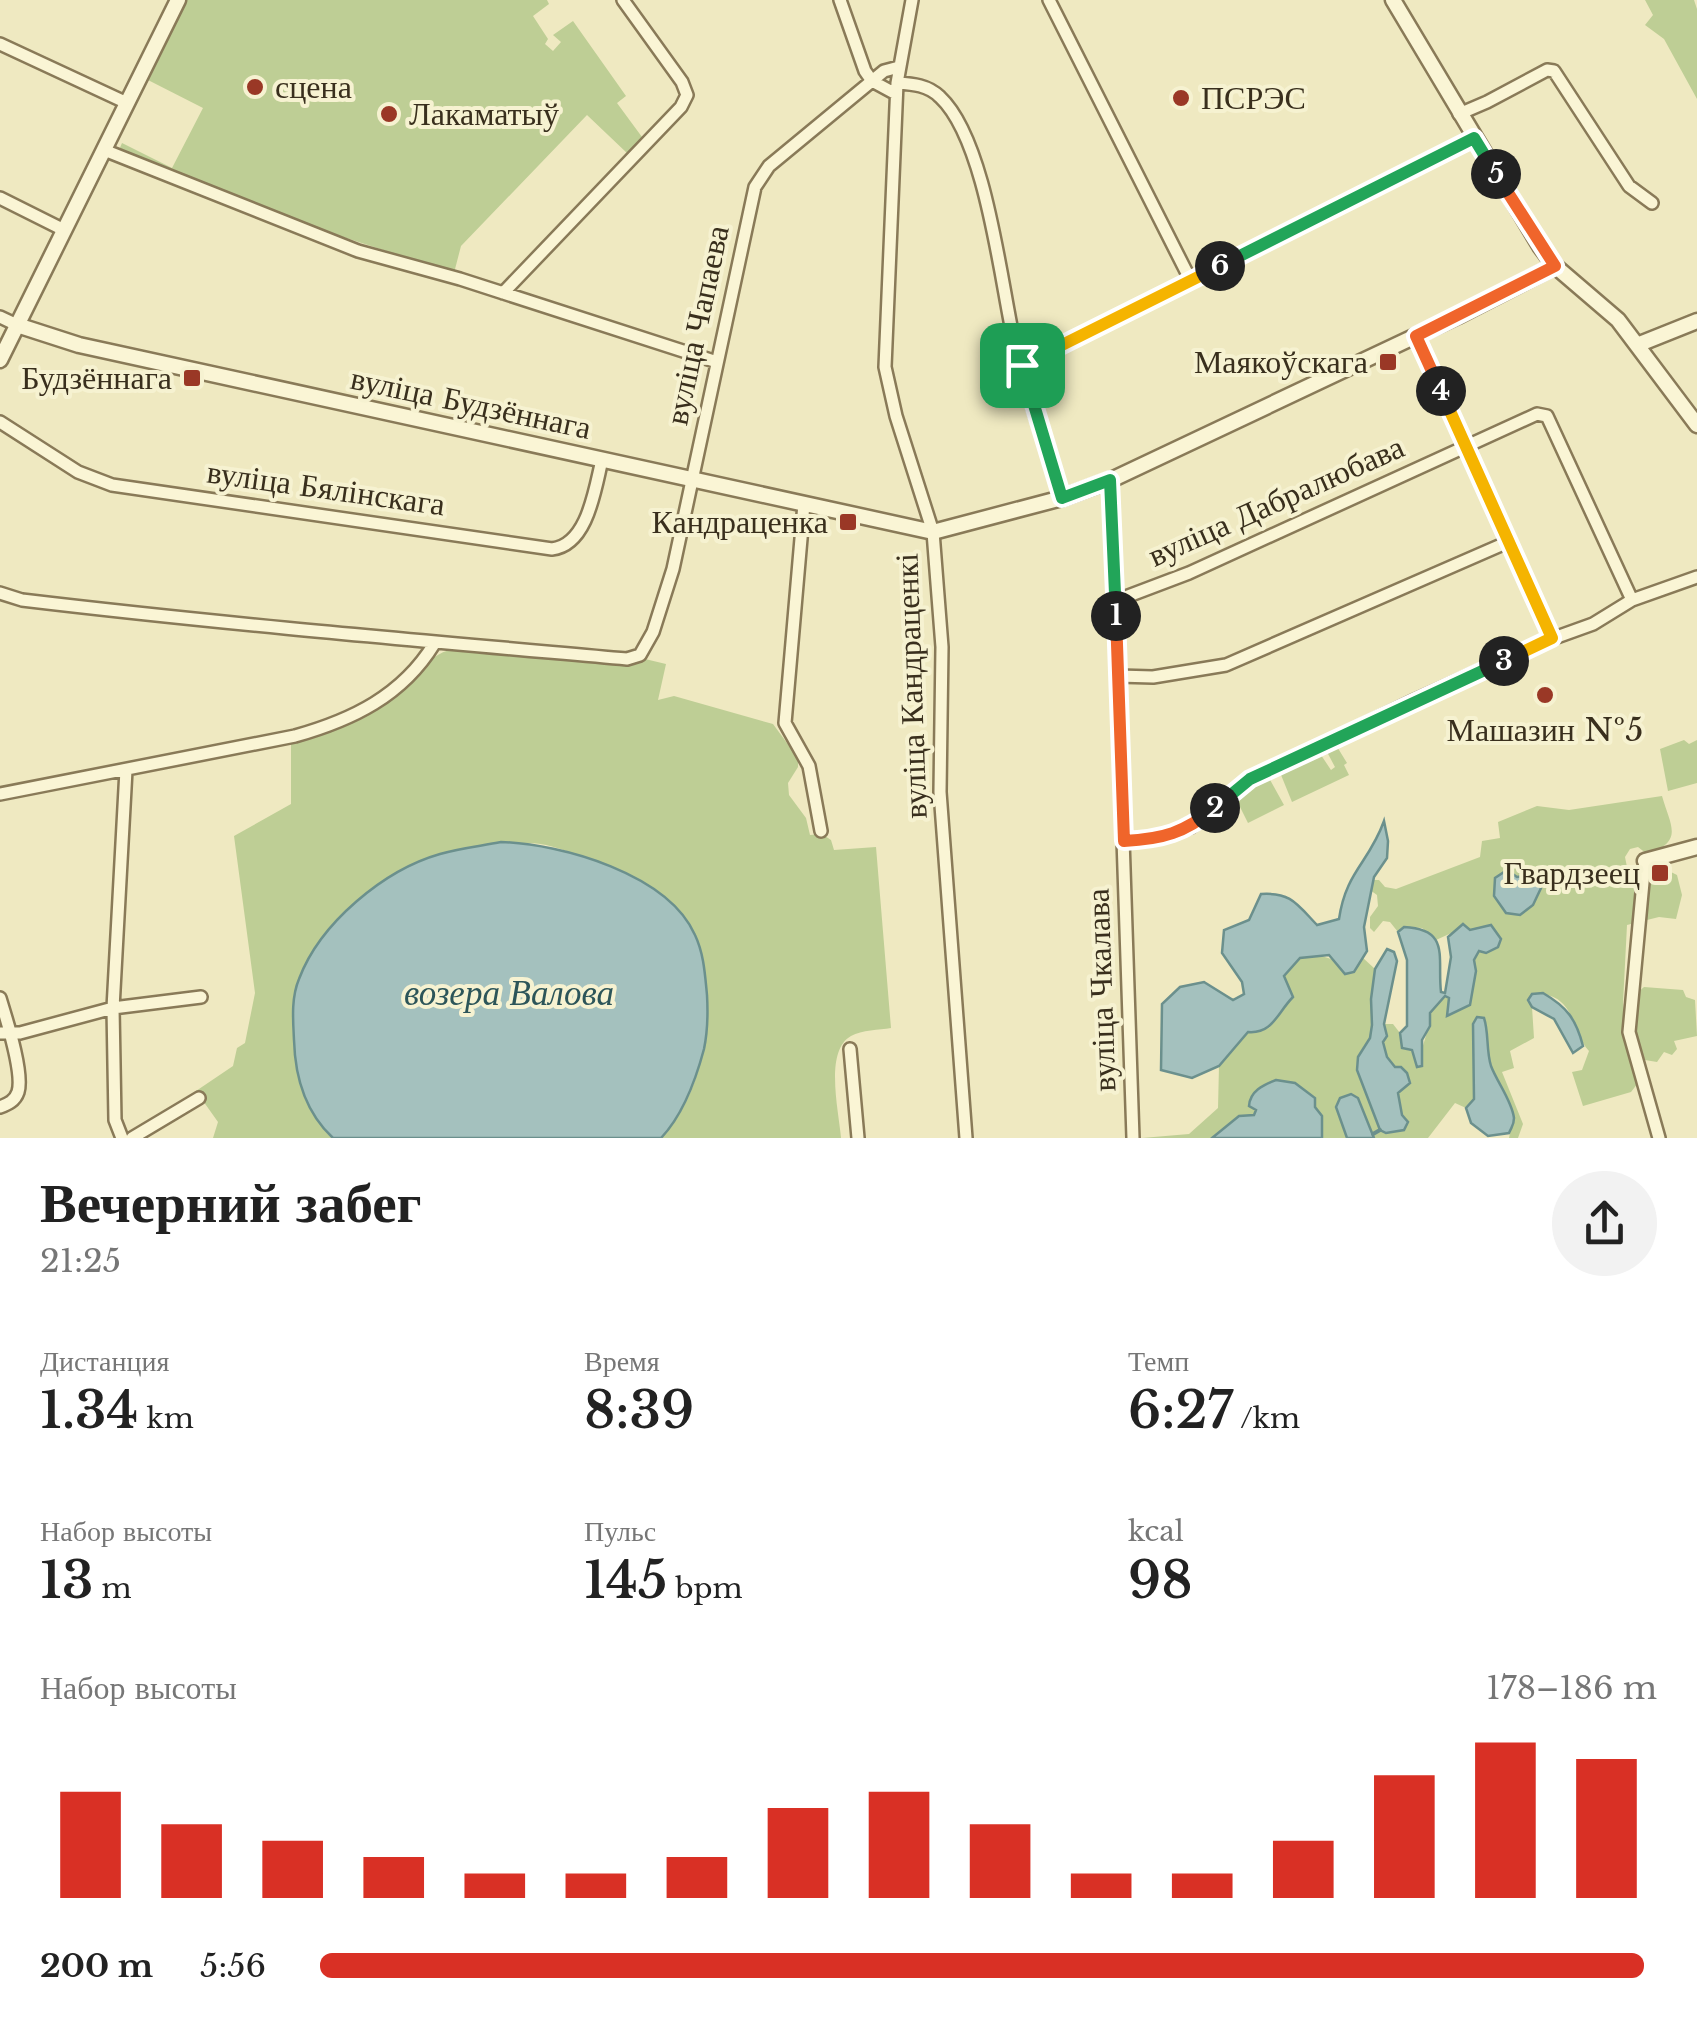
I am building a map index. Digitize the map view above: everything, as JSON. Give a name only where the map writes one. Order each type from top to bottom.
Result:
[{"type":"street","points":[[0,360],[178,0]]},
{"type":"street","points":[[503,294],[682,108],[687,94],[682,82],[623,0]]},
{"type":"street","points":[[840,0],[858,57],[872,81],[897,88],[919,85],[940,96],[959,125],[975,161],[1022,365],[1062,498]]},
{"type":"street","name":"вуліца Кандраценкі","points":[[912,0],[897,88],[885,367],[896,416],[933,532],[942,647],[940,792],[966,1138]]},
{"type":"street","points":[[1049,0],[1191,281]]},
{"type":"street","points":[[1393,0],[1555,266],[1598,301],[1637,345],[1697,425]]},
{"type":"street","points":[[0,44],[127,103]]},
{"type":"street","name":"вуліца Чапаева","points":[[434,644],[627,659],[640,655],[653,632],[673,569],[755,187],[762,173],[884,71],[899,67]]},
{"type":"street","points":[[1459,114],[1547,70],[1554,72],[1628,186],[1652,203]]},
{"type":"street","points":[[1022,365],[1474,138]]},
{"type":"street","points":[[104,150],[358,250],[717,362]]},
{"type":"street","points":[[0,198],[64,230]]},
{"type":"street","points":[[933,532],[1062,498],[1110,480],[1555,266]]},
{"type":"street","name":"вуліца Будзённага","points":[[0,317],[79,345],[933,532]]},
{"type":"street","points":[[1637,345],[1697,321]]},
{"type":"street","points":[[1416,336],[1552,638]]},
{"type":"street","name":"вуліца Дабралюбава","points":[[1116,601],[1189,573],[1537,414],[1547,416],[1632,600]]},
{"type":"street","name":"вуліца Бялінскага","points":[[0,422],[78,472],[112,486],[552,549],[561,548],[577,535],[602,460]]},
{"type":"street","name":"вуліца Чкалава","points":[[1110,480],[1133,1138]]},
{"type":"street","points":[[804,504],[785,723],[809,766],[821,831]]},
{"type":"street","points":[[1118,676],[1152,677],[1226,664],[1508,542]]},
{"type":"street","points":[[1124,841],[1156,839],[1191,828],[1250,779],[1552,638],[1593,624],[1632,600],[1697,577]]},
{"type":"street","points":[[0,593],[22,600],[434,644]]},
{"type":"street","points":[[0,794],[295,736],[338,724],[382,700],[412,674],[434,644]]},
{"type":"street","points":[[122,1138],[114,1120],[112,1008],[126,770]]},
{"type":"street","points":[[1659,1138],[1629,1032],[1645,861],[1697,846]]},
{"type":"street","points":[[6,1033],[20,1034],[112,1008],[200,996]]},
{"type":"street","points":[[0,998],[19,1086],[15,1098],[0,1107]]},
{"type":"street","points":[[850,1049],[858,1138]]},
{"type":"street","points":[[132,1138],[199,1098]]},
{"type":"green space","points":[[184,0],[547,0],[549,4],[533,16],[548,39],[545,44],[553,51],[561,42],[553,35],[573,21],[626,96],[617,103],[642,137],[628,154],[587,115],[461,246],[454,273],[294,221],[119,150],[122,143],[172,168],[203,108],[146,79]]},
{"type":"green space","points":[[1645,0],[1694,0],[1697,99],[1664,39],[1645,25],[1653,15]]},
{"type":"green space","points":[[453,649],[634,664],[645,659],[666,664],[658,700],[674,696],[773,724],[798,758],[798,767],[788,783],[789,795],[806,818],[810,835],[822,834],[831,840],[834,850],[876,847],[891,1028],[851,1036],[838,1055],[835,1083],[841,1138],[661,1138],[685,1104],[704,1044],[706,982],[694,935],[669,902],[634,878],[569,852],[531,843],[412,865],[362,898],[315,949],[295,995],[294,1049],[308,1104],[333,1138],[213,1138],[218,1122],[196,1091],[233,1066],[237,1048],[245,1043],[255,993],[234,836],[291,804],[291,742],[363,716],[385,702],[434,657]]},
{"type":"green space","points":[[1684,740],[1689,744],[1697,740],[1697,783],[1668,791],[1660,749]]},
{"type":"green space","points":[[1336,745],[1349,775],[1292,802],[1279,770],[1319,752],[1331,770],[1335,767],[1327,752]]},
{"type":"green space","points":[[1268,776],[1284,805],[1248,823],[1236,799]]},
{"type":"green space","points":[[1662,796],[1671,825],[1670,838],[1659,849],[1647,854],[1638,847],[1630,849],[1625,857],[1628,872],[1639,879],[1671,872],[1677,875],[1682,895],[1676,919],[1659,917],[1627,925],[1623,1003],[1627,1045],[1638,1083],[1631,1092],[1583,1106],[1572,1072],[1582,1070],[1589,1051],[1565,1006],[1546,995],[1532,994],[1528,1000],[1534,1038],[1510,1051],[1514,1068],[1502,1072],[1523,1124],[1518,1138],[1509,1138],[1514,1114],[1492,1068],[1484,1037],[1473,1024],[1474,1100],[1466,1108],[1455,1103],[1428,1138],[1374,1138],[1358,1099],[1336,1107],[1347,1138],[1322,1138],[1322,1116],[1257,1110],[1254,1116],[1212,1138],[1142,1138],[1189,1134],[1218,1108],[1219,1066],[1248,1032],[1269,1028],[1293,997],[1283,976],[1299,959],[1308,956],[1326,957],[1354,972],[1362,957],[1375,969],[1372,1030],[1359,1055],[1358,1075],[1369,1091],[1402,1115],[1395,1067],[1382,1041],[1387,1036],[1384,1024],[1393,1024],[1400,1033],[1402,1048],[1412,1049],[1417,1066],[1429,1013],[1445,996],[1449,997],[1447,1016],[1470,1005],[1476,971],[1473,960],[1479,951],[1477,930],[1458,930],[1436,940],[1422,928],[1404,927],[1398,932],[1390,922],[1383,921],[1374,932],[1370,917],[1378,906],[1377,895],[1370,890],[1371,880],[1396,889],[1480,857],[1482,841],[1500,838],[1498,822],[1537,806],[1569,810]]},
{"type":"green space","points":[[1644,987],[1683,990],[1686,997],[1695,1000],[1697,1036],[1674,1041],[1677,1049],[1672,1055],[1664,1052],[1657,1062],[1645,1060],[1635,1035],[1637,993]]},
{"type":"water","points":[[1384,821],[1387,858],[1374,877],[1364,927],[1367,951],[1354,972],[1345,974],[1329,955],[1300,958],[1284,976],[1293,997],[1269,1026],[1248,1032],[1219,1066],[1192,1078],[1161,1070],[1162,1004],[1180,987],[1204,982],[1233,1000],[1244,994],[1242,982],[1222,953],[1224,930],[1249,920],[1261,894],[1287,897],[1317,925],[1339,919],[1352,878]]},
{"type":"water","name":"возера Валова","points":[[501,842],[553,849],[611,866],[662,895],[681,914],[700,950],[708,1015],[704,1049],[682,1108],[661,1138],[333,1138],[315,1117],[303,1093],[297,1067],[294,1001],[296,986],[309,958],[356,901],[397,872],[440,854]]},
{"type":"water","points":[[1507,870],[1517,877],[1533,875],[1541,888],[1533,905],[1520,915],[1506,913],[1494,896],[1495,878]]},
{"type":"water","points":[[1463,924],[1470,930],[1491,925],[1501,939],[1498,947],[1486,953],[1479,951],[1474,960],[1470,1005],[1447,1016],[1449,998],[1445,996],[1430,1013],[1430,1026],[1422,1040],[1422,1066],[1417,1067],[1412,1050],[1402,1048],[1400,1033],[1407,1026],[1407,960],[1398,932],[1404,927],[1419,929],[1435,939],[1441,992],[1445,993],[1451,957],[1448,937]]},
{"type":"water","points":[[1387,949],[1394,952],[1397,961],[1383,1042],[1387,1057],[1407,1073],[1410,1083],[1398,1093],[1402,1115],[1408,1122],[1404,1130],[1386,1133],[1380,1130],[1357,1070],[1358,1057],[1370,1038],[1375,969]]},
{"type":"water","points":[[1543,993],[1574,1021],[1583,1046],[1573,1053],[1554,1019],[1532,1007],[1528,1000],[1532,994]]},
{"type":"water","points":[[1477,1017],[1484,1018],[1491,1066],[1513,1112],[1509,1133],[1488,1136],[1471,1123],[1466,1108],[1474,1099],[1473,1024]]},
{"type":"water","points":[[1276,1080],[1295,1083],[1315,1098],[1315,1107],[1322,1116],[1322,1138],[1212,1138],[1239,1116],[1254,1115],[1256,1110],[1249,1106],[1252,1096]]},
{"type":"water","points":[[1351,1094],[1358,1098],[1374,1138],[1347,1138],[1336,1107],[1340,1098]]},
{"type":"waterway","points":[[1373,1134],[1380,1130]]},
{"type":"place","name":"сцена","points":[[255,87]]},
{"type":"place","name":"ПСРЭС","points":[[1181,98]]},
{"type":"place","name":"Лакаматыў","points":[[389,114]]},
{"type":"place","name":"Маякоўскага","points":[[1388,362]]},
{"type":"place","name":"Будзённага","points":[[192,378]]},
{"type":"place","name":"Кандраценка","points":[[848,522]]},
{"type":"place","name":"Машазин №5","points":[[1545,695]]},
{"type":"place","name":"Гвардзеец","points":[[1660,873]]},
{"type":"route","points":[[1474,138],[1555,266],[1416,336],[1552,638],[1250,779],[1191,828],[1156,839],[1124,841],[1110,480],[1062,498],[1022,365],[1474,138]]}]
